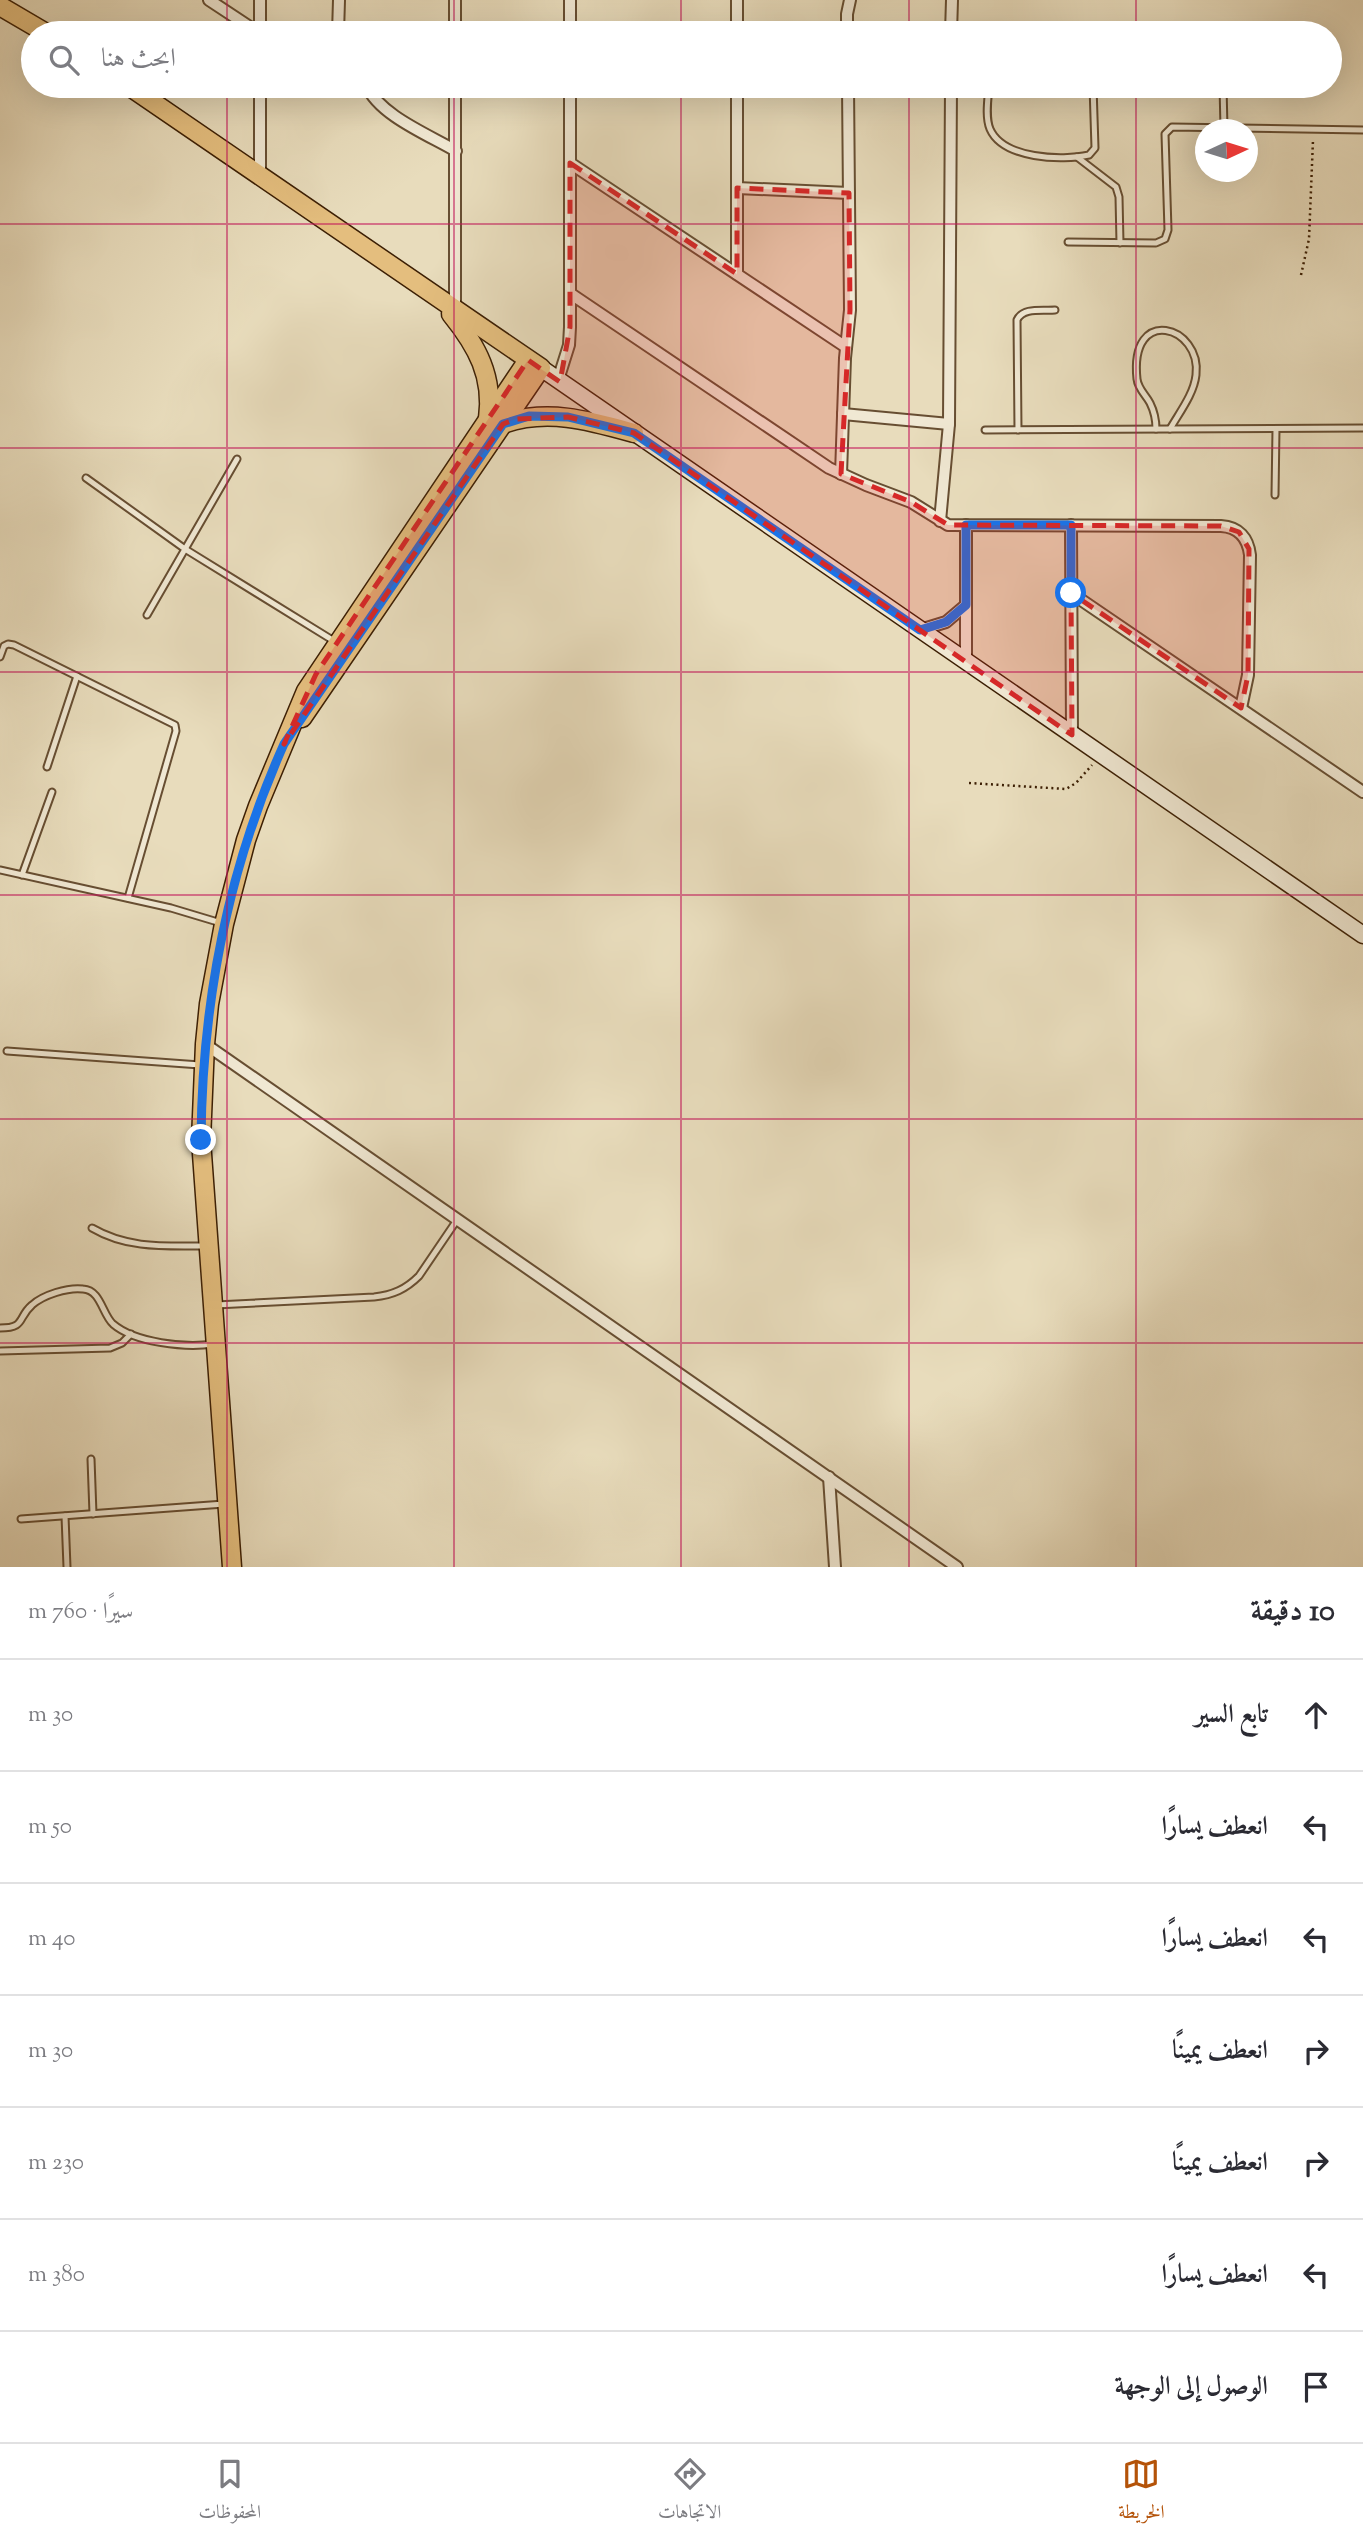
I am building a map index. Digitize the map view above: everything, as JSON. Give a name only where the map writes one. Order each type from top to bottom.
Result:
[{"type":"main road","points":[[0,6],[26,21]]},
{"type":"main road","points":[[146,98],[1363,935]]},
{"type":"main road","points":[[438,298],[468,335],[481,358],[496,421]]},
{"type":"main road","points":[[284,744],[534,364]]},
{"type":"main road","points":[[232,1567],[201,1140],[203,1066],[209,1004],[224,924],[246,840],[306,691],[337,643],[496,421],[529,416],[568,417],[634,433]]},
{"type":"street","points":[[209,0],[241,21]]},
{"type":"street","points":[[259,21],[260,0]]},
{"type":"street","points":[[338,21],[339,0]]},
{"type":"street","points":[[456,0],[456,21]]},
{"type":"street","points":[[570,0],[570,21]]},
{"type":"street","points":[[737,0],[737,21]]},
{"type":"street","points":[[847,21],[850,0]]},
{"type":"street","points":[[951,21],[952,0]]},
{"type":"street","points":[[260,98],[260,176]]},
{"type":"street","points":[[374,98],[383,108],[456,151]]},
{"type":"street","points":[[455,310],[456,98]]},
{"type":"street","points":[[558,380],[569,345],[570,98]]},
{"type":"street","points":[[737,98],[737,274]]},
{"type":"street","points":[[841,474],[850,310],[848,98]]},
{"type":"street","points":[[940,522],[949,424],[951,98]]},
{"type":"street","points":[[570,163],[846,347]]},
{"type":"street","points":[[737,188],[849,193]]},
{"type":"street","points":[[570,294],[841,474],[911,502],[940,522],[954,526],[1222,526],[1234,529],[1244,537],[1250,555],[1248,675],[1241,708]]},
{"type":"street","points":[[843,414],[949,424]]},
{"type":"street","points":[[966,525],[966,662]]},
{"type":"street","points":[[1071,525],[1072,735]]},
{"type":"street","points":[[1071,593],[1363,792]]},
{"type":"street","points":[[920,630],[946,622],[966,605]]},
{"type":"street","points":[[205,1044],[957,1567]]},
{"type":"street","points":[[829,1477],[835,1567]]},
{"type":"lane","points":[[989,98],[989,123],[997,139],[1025,154],[1037,156],[1089,155],[1095,148],[1093,98]]},
{"type":"lane","points":[[1223,98],[1224,119]]},
{"type":"lane","points":[[1068,242],[1161,242],[1167,235],[1166,131],[1172,127],[1195,127]]},
{"type":"lane","points":[[1258,128],[1363,130]]},
{"type":"lane","points":[[1077,156],[1116,187],[1119,197],[1120,243]]},
{"type":"lane","points":[[1018,430],[1017,320],[1020,314],[1026,311],[1055,310]]},
{"type":"lane","points":[[1156,429],[1153,411],[1137,380],[1138,349],[1148,334],[1165,330],[1175,334],[1190,348],[1196,370],[1193,386],[1170,429]]},
{"type":"lane","points":[[985,430],[1363,428]]},
{"type":"lane","points":[[1275,495],[1276,429]]},
{"type":"lane","points":[[146,615],[237,459]]},
{"type":"lane","points":[[86,478],[185,549],[337,643]]},
{"type":"lane","points":[[0,657],[4,646],[11,644],[170,721],[176,727],[128,898]]},
{"type":"lane","points":[[47,767],[77,676]]},
{"type":"lane","points":[[22,875],[52,792]]},
{"type":"lane","points":[[0,870],[184,911],[224,924]]},
{"type":"lane","points":[[7,1051],[203,1066]]},
{"type":"lane","points":[[213,1305],[374,1297],[394,1293],[419,1276],[457,1220]]},
{"type":"lane","points":[[92,1228],[106,1236],[134,1245],[209,1246]]},
{"type":"lane","points":[[0,1328],[19,1325],[25,1312],[40,1300],[81,1288],[95,1294],[111,1322],[120,1330],[168,1344],[197,1347],[216,1344]]},
{"type":"lane","points":[[0,1351],[110,1348],[122,1343],[131,1334]]},
{"type":"lane","points":[[91,1459],[93,1514]]},
{"type":"lane","points":[[21,1519],[227,1504]]},
{"type":"lane","points":[[65,1516],[67,1567]]},
{"type":"path","points":[[1301,275],[1309,239],[1313,129]]},
{"type":"path","points":[[969,783],[1066,789],[1081,779],[1100,755]]},
{"type":"highlighted area","points":[[570,163],[737,274],[737,188],[849,193],[850,310],[841,474],[911,502],[948,525],[1221,526],[1239,532],[1249,549],[1248,675],[1241,708],[1071,593],[1072,735],[634,433],[568,417],[516,419],[503,424],[284,744],[316,674],[528,360],[560,382],[570,327]]},
{"type":"route","points":[[201,1140],[203,1066],[216,964],[246,840],[270,775],[284,744],[503,424],[529,416],[568,417],[634,433],[920,630],[946,622],[966,605],[966,525],[1071,525],[1071,593]]}]
